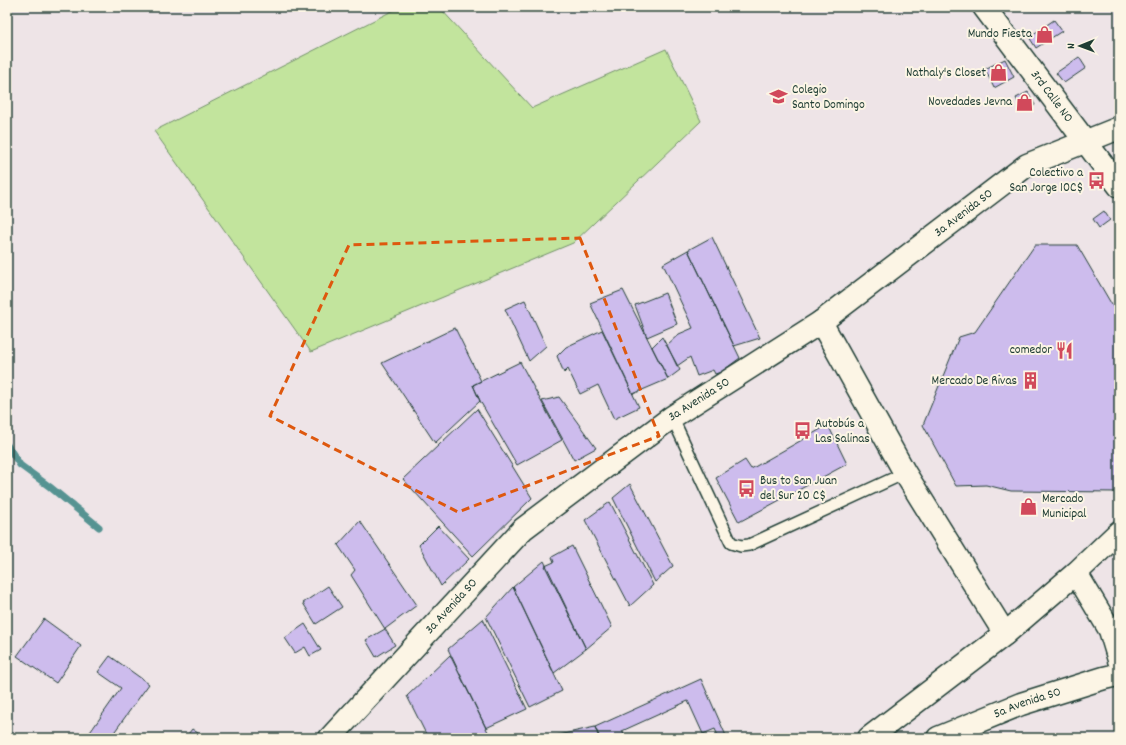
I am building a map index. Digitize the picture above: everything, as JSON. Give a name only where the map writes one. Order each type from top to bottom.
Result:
[{"type":"street","name":"3rd Calle NO","points":[[984,7],[1119,186]]},
{"type":"street","name":"3a Avenida SO","points":[[330,738],[524,529],[672,417],[821,322],[1027,165],[1119,128]]},
{"type":"street","points":[[821,322],[905,473],[1005,634]]},
{"type":"street","points":[[869,738],[1005,634],[1076,573],[1119,532]]},
{"type":"street","points":[[1076,573],[1110,630],[1119,660]]},
{"type":"street","name":"5a Avenida SO","points":[[938,738],[1021,704],[1104,678],[1117,675],[1119,676]]},
{"type":"lane","points":[[672,417],[731,543],[741,546],[749,545],[905,473]]},
{"type":"highlighted area","points":[[580,238],[659,436],[458,512],[270,416],[349,245]]},
{"type":"green space","points":[[400,7],[439,7],[532,108],[666,49],[701,121],[573,243],[311,352],[154,131]]},
{"type":"building","name":"Mundo Fiesta","points":[[1054,20],[1062,31],[1036,48],[1029,37]]},
{"type":"building","points":[[1079,57],[1086,68],[1064,83],[1056,73]]},
{"type":"building","name":"Nathaly's Closet","points":[[1005,59],[1014,77],[994,88],[985,69]]},
{"type":"building","name":"Novedades Jevna","points":[[1028,92],[1035,105],[1023,111],[1016,98]]},
{"type":"building","points":[[1104,211],[1110,220],[1099,228],[1093,219]]},
{"type":"building","points":[[712,237],[760,338],[734,346],[688,250]]},
{"type":"building","name":"Mercado De Rivas","points":[[1035,245],[1077,245],[1119,317],[1119,492],[1011,491],[986,485],[956,486],[923,425],[959,337],[975,332]]},
{"type":"building","points":[[688,250],[740,358],[721,372],[715,374],[713,370],[697,376],[690,357],[677,366],[667,345],[679,334],[693,328],[663,264]]},
{"type":"building","points":[[623,290],[668,379],[633,394],[590,303]]},
{"type":"building","points":[[665,293],[677,324],[647,337],[635,305]]},
{"type":"building","points":[[525,300],[546,346],[529,361],[505,309]]},
{"type":"building","points":[[455,328],[481,381],[473,385],[480,401],[435,443],[382,363]]},
{"type":"building","points":[[602,330],[639,407],[614,419],[598,385],[580,394],[568,369],[564,373],[557,356],[566,347]]},
{"type":"building","points":[[662,337],[680,370],[668,379],[652,347]]},
{"type":"building","points":[[520,362],[562,440],[517,465],[480,401],[473,385]]},
{"type":"building","points":[[559,397],[596,448],[574,460],[542,401]]},
{"type":"building","points":[[477,409],[532,498],[473,556],[403,479]]},
{"type":"building","points":[[828,425],[847,464],[739,522],[716,478],[745,460],[751,469]]},
{"type":"building","points":[[630,484],[673,566],[655,582],[613,498]]},
{"type":"building","points":[[610,502],[653,585],[630,606],[585,520]]},
{"type":"building","points":[[360,521],[417,605],[385,629],[351,575],[355,570],[338,545]]},
{"type":"building","points":[[438,526],[469,559],[441,586],[419,545]]},
{"type":"building","points":[[572,546],[612,627],[586,649],[545,566],[554,562],[552,557]]},
{"type":"building","points":[[544,561],[586,649],[554,673],[513,587]]},
{"type":"building","points":[[328,586],[342,607],[316,624],[303,603]]},
{"type":"building","points":[[513,587],[562,691],[530,707],[486,617]]},
{"type":"building","points":[[44,619],[81,646],[56,683],[17,656]]},
{"type":"building","points":[[483,619],[527,709],[486,728],[448,649]]},
{"type":"building","points":[[305,624],[321,650],[310,656],[305,647],[295,653],[285,638]]},
{"type":"building","points":[[385,629],[395,645],[376,657],[366,640]]},
{"type":"building","points":[[450,655],[491,738],[428,738],[407,696]]},
{"type":"building","points":[[110,656],[149,684],[110,738],[86,738],[121,688],[98,672]]},
{"type":"building","points":[[701,679],[727,738],[719,738],[715,729],[703,734],[688,701],[622,731],[626,738],[600,738],[595,727]]},
{"type":"building","points":[[595,727],[599,738],[545,738]]},
{"type":"building","points":[[192,729],[205,738],[185,738]]},
{"type":"waterway","points":[[7,445],[20,465],[50,487],[99,527]]},
{"type":"place","name":"Mundo Fiesta","points":[[1045,34]]},
{"type":"place","name":"Nathaly's Closet","points":[[999,73]]},
{"type":"place","name":"Colegio Santo Domingo","points":[[779,97]]},
{"type":"place","name":"Novedades Jevna","points":[[1025,102]]},
{"type":"place","name":"Colectivo a San Jorge 10C$","points":[[1096,180]]},
{"type":"place","name":"comedor","points":[[1065,350]]},
{"type":"place","name":"Mercado De Rivas","points":[[1030,381]]},
{"type":"place","name":"Autobús a Las Salinas","points":[[802,431]]},
{"type":"place","name":"Bus to San Juan del Sur 20 C$","points":[[747,488]]},
{"type":"place","name":"Mercado Municipal","points":[[1029,506]]}]
